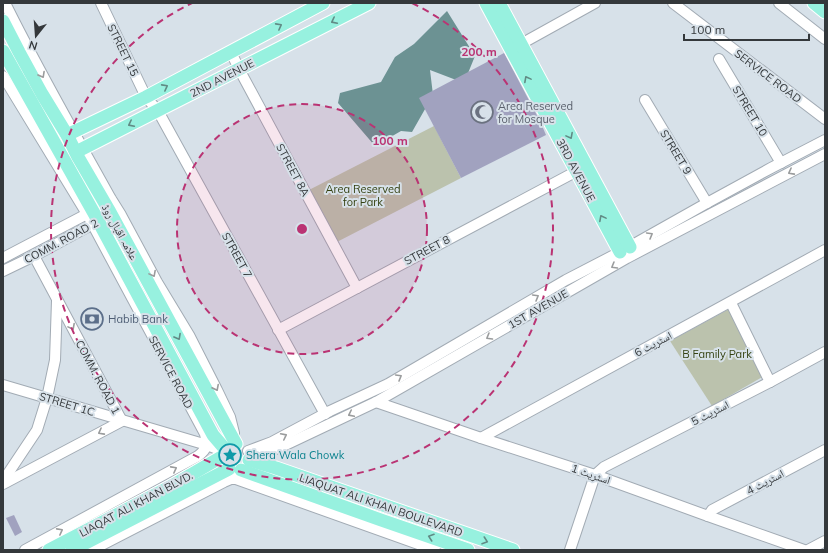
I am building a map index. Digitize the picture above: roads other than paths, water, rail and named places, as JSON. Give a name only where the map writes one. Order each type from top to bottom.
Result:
[{"type":"main road","name":"2ND AVENUE","points":[[70,134],[146,97],[323,3]]},
{"type":"main road","name":"2ND AVENUE","points":[[79,150],[369,3]]},
{"type":"main road","name":"3RD AVENUE","points":[[486,3],[577,172],[625,250]]},
{"type":"main road","name":"3RD AVENUE","points":[[499,3],[625,250]]},
{"type":"main road","points":[[814,3],[825,12]]},
{"type":"main road","name":"علامہ اقبال روڈ","points":[[3,21],[26,66],[70,134],[111,207],[227,450]]},
{"type":"main road","points":[[3,51],[92,218],[213,435],[227,450]]},
{"type":"main road","points":[[241,445],[245,448],[241,465],[224,464],[227,450],[241,445]]},
{"type":"main road","name":"LIAQAT ALI KHAN BLVD.","points":[[49,550],[168,488],[227,450]]},
{"type":"main road","name":"LIAQAT ALI KHAN BLVD.","points":[[72,550],[241,465]]},
{"type":"main road","name":"LIAQUAT ALI KHAN BOULEVARD","points":[[241,465],[468,550]]},
{"type":"main road","name":"LIAQUAT ALI KHAN BOULEVARD","points":[[241,465],[276,468],[513,550]]},
{"type":"street","points":[[5,3],[70,134]]},
{"type":"street","name":"STREET 15","points":[[101,3],[146,97]]},
{"type":"street","points":[[521,44],[594,3]]},
{"type":"street","name":"SERVICE ROAD","points":[[673,3],[825,119]]},
{"type":"street","points":[[779,3],[825,38]]},
{"type":"street","name":"STREET 8A","points":[[230,52],[357,288]]},
{"type":"street","name":"STREET 10","points":[[719,59],[781,163]]},
{"type":"street","name":"SERVICE ROAD","points":[[3,76],[92,218],[205,434],[207,445]]},
{"type":"street","name":"STREET 7","points":[[146,97],[158,111],[325,414]]},
{"type":"street","name":"STREET 9","points":[[645,100],[707,203]]},
{"type":"street","points":[[436,550],[241,465],[272,442],[325,414],[388,384],[566,280],[625,250],[707,203],[825,140]]},
{"type":"street","name":"1ST AVENUE","points":[[241,465],[376,402],[627,258],[825,154]]},
{"type":"street","name":"STREET 8","points":[[278,330],[577,172]]},
{"type":"street","name":"COMM. ROAD 2","points":[[3,271],[34,256],[111,207]]},
{"type":"street","name":"COMM. ROAD 2","points":[[3,258],[92,218]]},
{"type":"street","name":"اسٹریٹ 6","points":[[481,438],[825,250]]},
{"type":"street","name":"COMM. ROAD 1","points":[[3,484],[122,421],[34,256]]},
{"type":"street","points":[[3,481],[38,430],[55,360],[57,301]]},
{"type":"street","points":[[731,302],[770,382]]},
{"type":"street","name":"اسٹریٹ 5","points":[[595,474],[604,467],[770,382],[825,352]]},
{"type":"street","name":"STREET 1C","points":[[3,385],[122,421],[227,450]]},
{"type":"street","name":"اسٹریٹ 1","points":[[376,402],[481,438],[595,474],[804,550]]},
{"type":"street","points":[[25,550],[198,456],[203,453],[207,445]]},
{"type":"street","name":"اسٹریٹ 4","points":[[708,516],[712,510],[825,450]]},
{"type":"street","name":"LIAQAT ALI KHAN BLVD.","points":[[92,550],[231,479],[241,465]]},
{"type":"street","points":[[570,550],[595,474]]},
{"type":"street","points":[[808,550],[825,541]]},
{"type":"place","name":"Area Reserved for Mosque","points":[[482,112]]},
{"type":"place","name":"Habib Bank","points":[[92,319]]},
{"type":"place","name":"Shera Wala Chowk","points":[[230,455]]},
{"type":"park label","name":"Area Reserved for Park","points":[[363,195]]},
{"type":"park label","name":"B Family Park","points":[[717,354]]}]
